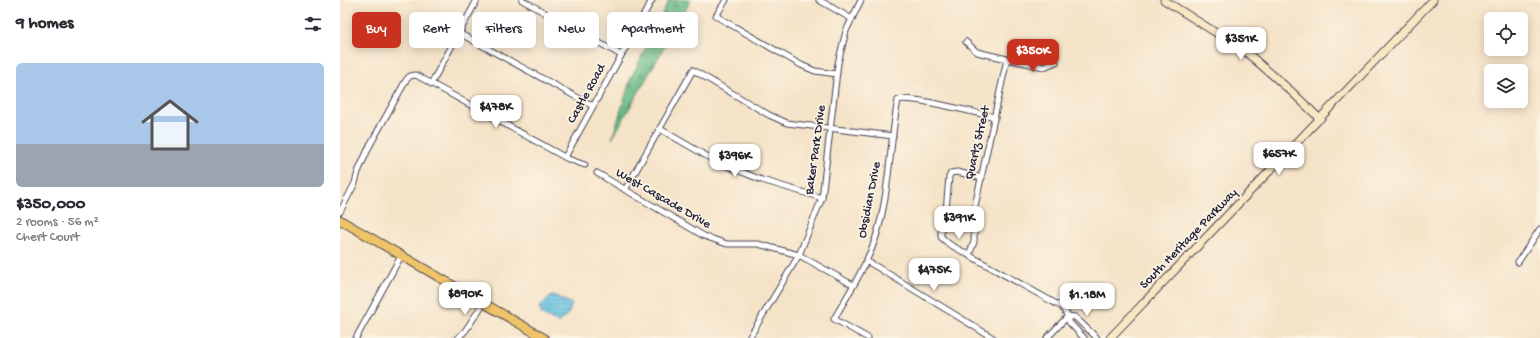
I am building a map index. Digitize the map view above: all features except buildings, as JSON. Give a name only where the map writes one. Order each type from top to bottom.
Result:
[{"type":"main road","points":[[1164,0],[1245,51],[1320,119]]},
{"type":"main road","name":"South Heritage Parkway","points":[[1110,338],[1434,0]]},
{"type":"main road","points":[[340,220],[544,338]]},
{"type":"street","points":[[464,24],[477,0]]},
{"type":"street","points":[[522,0],[621,55]]},
{"type":"street","points":[[726,0],[716,16],[801,65],[815,71],[837,74]]},
{"type":"street","points":[[819,0],[852,19]]},
{"type":"street","name":"Baker Park Drive","points":[[749,338],[799,255],[822,198],[838,63],[846,31],[861,0]]},
{"type":"street","name":"Castle Road","points":[[565,157],[650,1]]},
{"type":"street","points":[[464,36],[593,106]]},
{"type":"street","points":[[966,42],[977,52],[1007,60],[1044,67],[1056,62]]},
{"type":"street","points":[[431,84],[451,48]]},
{"type":"street","name":"Quartz Street","points":[[968,255],[974,242],[976,206],[1007,60]]},
{"type":"street","points":[[625,190],[693,70],[769,115],[787,123],[893,136]]},
{"type":"street","points":[[340,212],[355,183],[358,172],[370,145],[408,77],[412,75],[416,75],[565,157],[584,165]]},
{"type":"street","name":"Obsidian Drive","points":[[868,338],[834,319],[866,261],[875,239],[887,181],[898,100],[902,98],[927,102],[996,117]]},
{"type":"street","points":[[660,129],[717,162],[762,180],[822,198]]},
{"type":"street","points":[[982,178],[957,172],[951,174],[949,177],[945,222],[941,232],[941,237],[949,244],[1062,308],[1068,316],[1069,322],[1084,338]]},
{"type":"street","name":"West Cascade Drive","points":[[597,173],[704,236],[727,244],[758,244],[799,255],[853,285]]},
{"type":"street","points":[[1518,262],[1540,229]]},
{"type":"street","points":[[356,338],[401,256]]},
{"type":"street","points":[[866,261],[993,338]]},
{"type":"street","points":[[458,338],[465,331],[483,304]]},
{"type":"street","points":[[1047,338],[1068,316]]},
{"type":"street","points":[[1068,316],[1075,317],[1097,338]]},
{"type":"green space","points":[[669,0],[691,0],[684,12],[663,12]]},
{"type":"green space","points":[[646,48],[664,48],[612,139],[630,80]]},
{"type":"water","points":[[551,296],[556,296],[572,304],[569,313],[558,323],[542,315],[539,307]]}]
